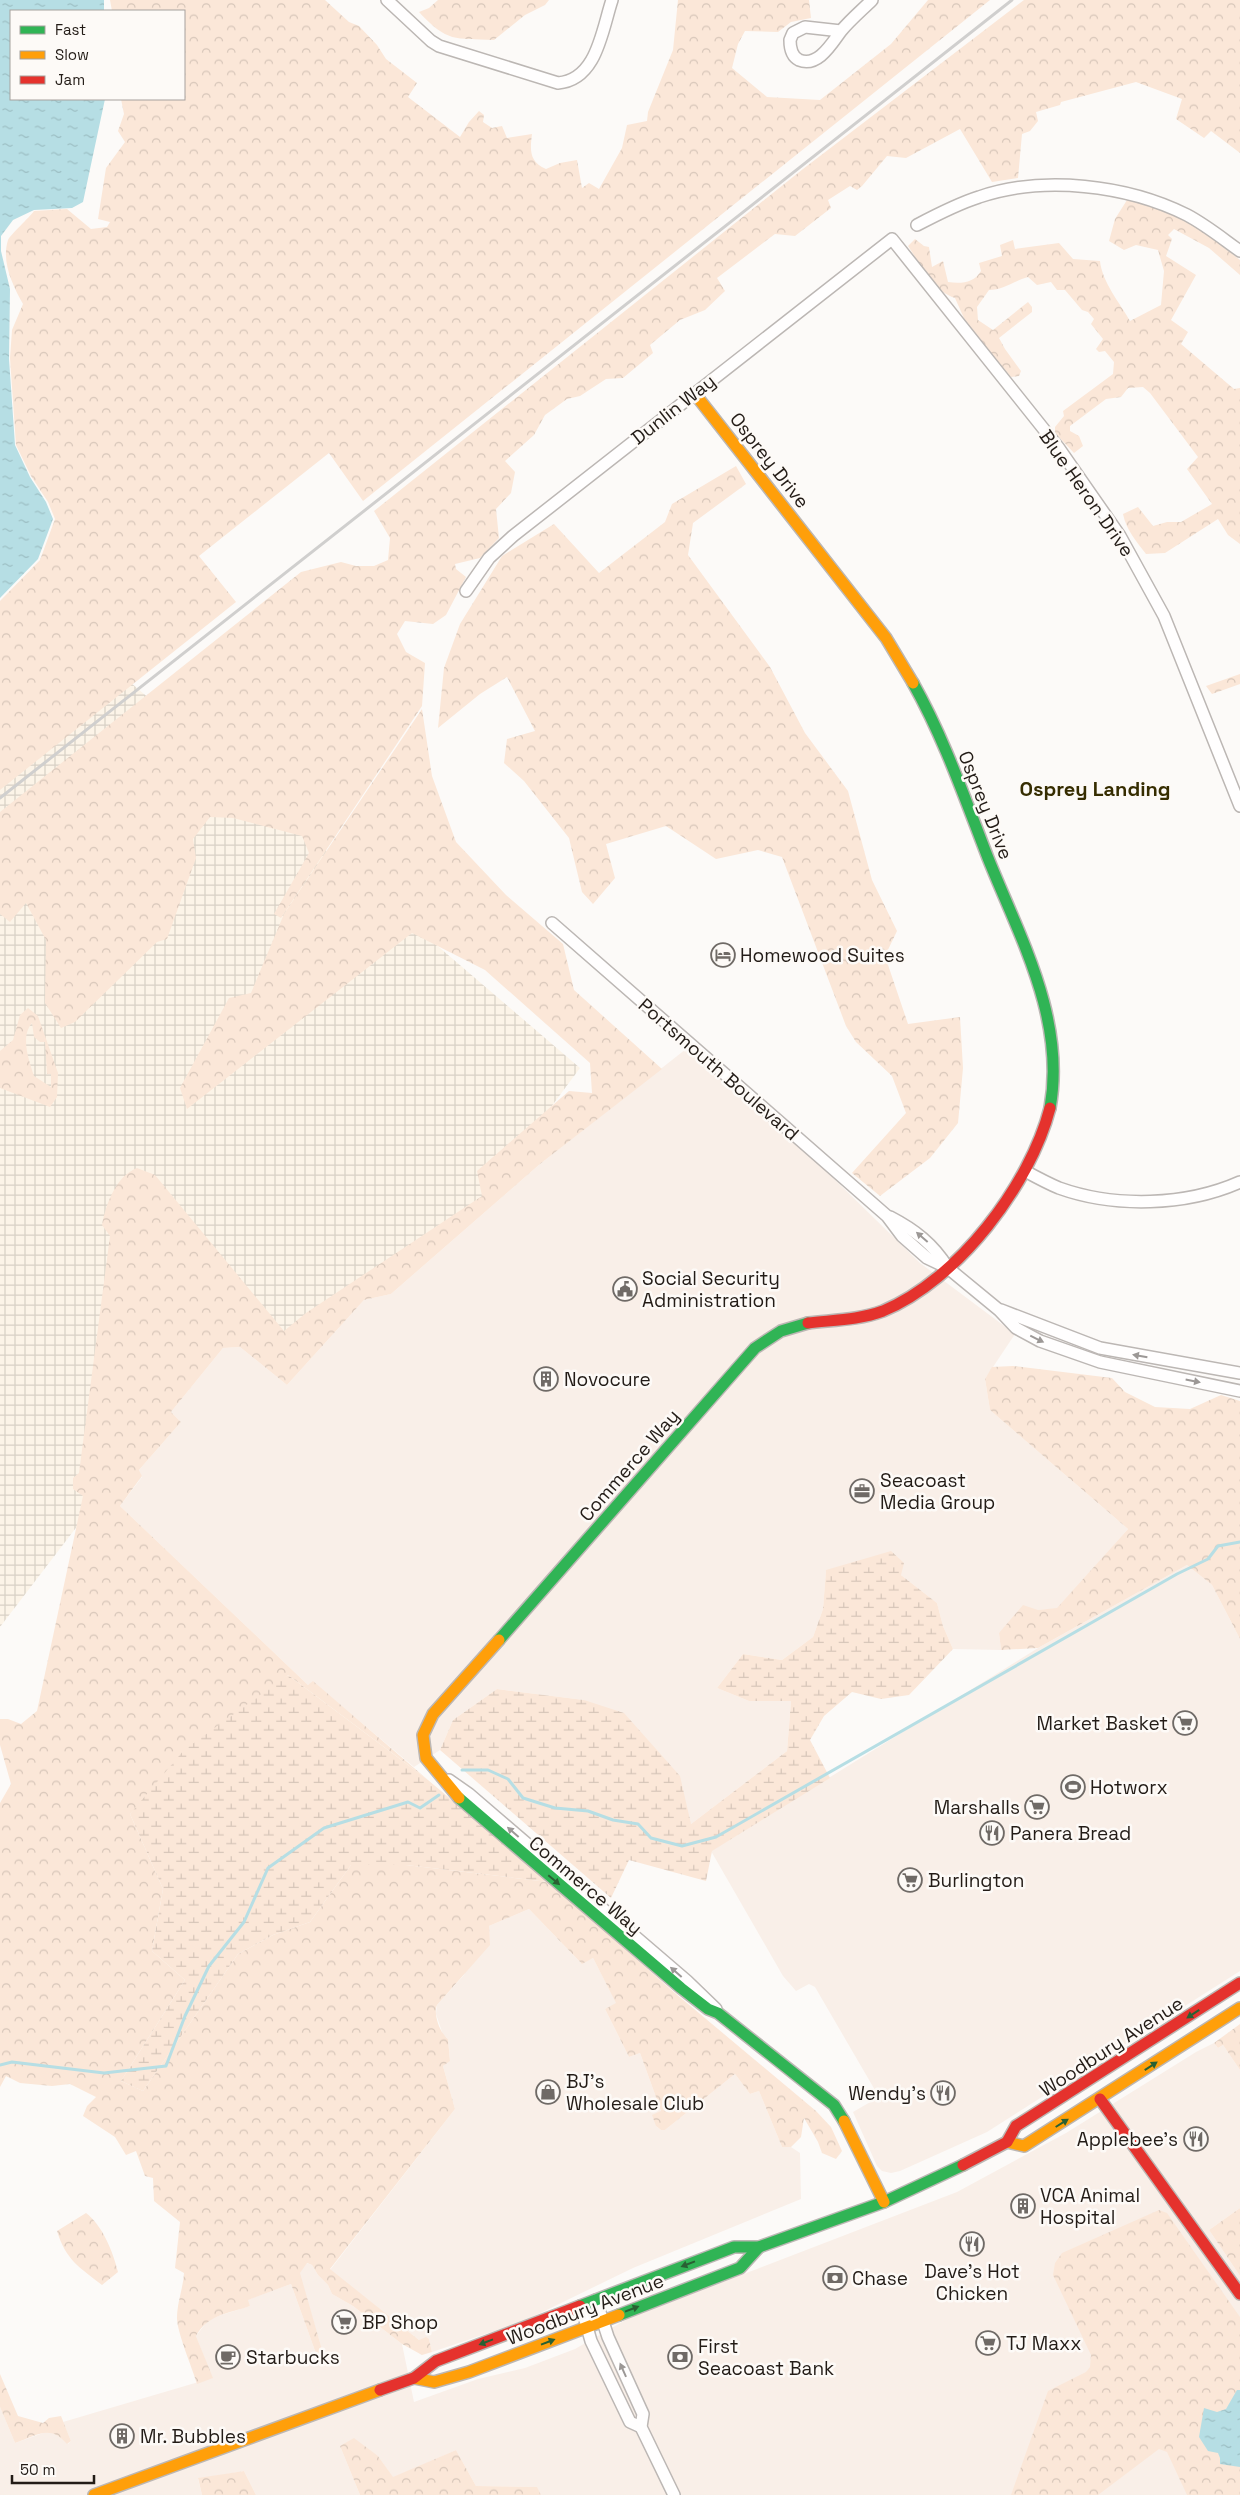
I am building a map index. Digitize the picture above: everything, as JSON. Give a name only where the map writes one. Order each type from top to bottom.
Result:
[{"type":"street","points":[[387,0],[431,41],[439,46],[552,82],[566,82],[580,76],[590,64],[612,0]]},
{"type":"street","points":[[841,31],[872,0]]},
{"type":"street","points":[[916,225],[955,206],[994,193],[1038,187],[1090,188],[1130,195],[1167,206],[1198,222],[1240,252]]},
{"type":"street","name":"Dunlin Way","points":[[466,591],[490,558],[513,536],[892,239]]},
{"type":"street","name":"Blue Heron Drive","points":[[892,239],[1058,447],[1120,536],[1164,616],[1240,806]]},
{"type":"street","name":"Osprey Drive","points":[[695,394],[886,638],[904,667],[947,754],[1023,945],[1050,1027],[1054,1063],[1052,1098],[1040,1138],[1025,1171],[999,1208],[948,1268]]},
{"type":"street","name":"Portsmouth Boulevard","points":[[552,923],[887,1216],[913,1229],[938,1251],[948,1268],[999,1310],[1016,1328],[1028,1335],[1084,1358],[1240,1391]]},
{"type":"street","points":[[1025,1171],[1060,1188],[1105,1199],[1131,1201],[1156,1201],[1199,1196],[1240,1182]]},
{"type":"street","name":"Commerce Way","points":[[884,2202],[849,2128],[838,2110],[718,2013],[708,2009],[681,1988],[463,1803],[426,1758],[423,1743],[425,1729],[433,1714],[755,1348],[771,1336],[798,1324],[862,1317],[883,1310],[908,1296],[948,1268]]},
{"type":"street","name":"Portsmouth Boulevard","points":[[999,1310],[1100,1348],[1240,1373]]},
{"type":"street","name":"Woodbury Avenue","points":[[94,2495],[414,2378],[436,2361],[734,2247],[759,2247],[884,2202],[937,2178],[1007,2142],[1016,2126],[1240,1983]]},
{"type":"street","name":"Woodbury Avenue","points":[[1007,2142],[1024,2146],[1240,2008]]},
{"type":"street","points":[[1105,2096],[1111,2114],[1240,2294]]},
{"type":"street","name":"Woodbury Avenue","points":[[414,2378],[434,2382],[500,2360],[587,2327],[740,2268],[759,2247]]},
{"type":"street","points":[[596,2300],[608,2337],[643,2414],[641,2427],[674,2495]]},
{"type":"street","points":[[580,2306],[591,2341],[630,2422],[641,2427]]},
{"type":"shaded area","points":[[18,586],[580,1068],[482,1200],[282,1347],[239,1315],[0,1627],[0,608]]},
{"type":"shaded area","points":[[686,1049],[828,1173],[920,1263],[1015,1334],[985,1379],[990,1410],[1128,1529],[1057,1609],[1038,1610],[999,1633],[1001,1650],[953,1649],[943,1626],[937,1603],[901,1575],[826,1570],[823,1609],[813,1637],[782,1660],[743,1654],[717,1688],[749,1701],[791,1701],[787,1751],[691,1824],[584,1700],[497,1689],[453,1720],[440,1750],[414,1767],[313,1682],[308,1685],[120,1506],[142,1477],[139,1470],[181,1422],[171,1412],[223,1348],[240,1347],[287,1385],[364,1300],[391,1294],[540,1164]]},
{"type":"shaded area","points":[[1187,1565],[1212,1585],[1240,1639],[1240,1971],[987,2132],[900,2171],[891,2173],[882,2171],[877,2166],[853,2112],[879,2097],[815,1987],[809,1984],[796,1991],[783,1976],[711,1851],[1038,1648]]},
{"type":"shaded area","points":[[529,1909],[581,1963],[593,1958],[617,2004],[605,2009],[629,2057],[640,2053],[661,2111],[656,2126],[661,2130],[665,2130],[735,2074],[750,2094],[759,2091],[782,2147],[791,2147],[800,2153],[801,2199],[633,2268],[524,2321],[432,2352],[429,2339],[419,2340],[330,2270],[455,2109],[443,2066],[450,2060],[448,2039],[443,2035],[436,2014],[437,2005],[464,1975],[489,1926]]},
{"type":"shaded area","points":[[1214,2043],[1218,2048],[1223,2045],[1240,2070],[1240,2208],[1209,2230],[1240,2276],[1240,2495],[541,2495],[536,2487],[476,2486],[456,2450],[393,2478],[378,2456],[340,2446],[360,2495],[256,2495],[244,2471],[198,2479],[202,2495],[0,2495],[0,2407],[15,2443],[49,2431],[58,2434],[68,2444],[71,2441],[63,2422],[212,2378],[196,2336],[209,2319],[250,2306],[247,2300],[291,2284],[319,2362],[323,2353],[299,2273],[306,2263],[312,2265],[318,2275],[328,2285],[332,2294],[353,2306],[402,2344],[414,2402],[478,2379],[525,2368],[575,2349],[629,2318],[957,2192],[1066,2133],[1196,2052]]},
{"type":"green space","points":[[110,0],[325,0],[349,22],[359,26],[377,45],[386,59],[417,83],[408,97],[460,137],[469,122],[479,111],[484,115],[483,122],[492,128],[502,126],[507,138],[532,134],[532,155],[540,166],[546,169],[560,163],[577,160],[582,188],[589,183],[599,189],[622,148],[627,125],[647,121],[648,112],[673,50],[678,0],[809,0],[811,18],[791,22],[778,32],[745,31],[738,44],[732,68],[767,97],[820,100],[891,44],[928,0],[990,0],[363,501],[329,453],[199,556],[236,602],[0,790],[0,601],[40,560],[55,519],[48,502],[31,476],[16,445],[10,358],[12,330],[23,304],[9,274],[6,257],[8,240],[34,211],[67,209],[91,229],[107,227],[110,222],[98,219],[106,168],[125,142],[118,131],[124,114],[121,100],[185,100],[185,10],[112,10]]},
{"type":"green space","points":[[438,0],[549,0],[545,5],[525,15],[494,40],[452,37],[437,29],[419,12],[429,8]]},
{"type":"green space","points":[[1024,0],[1240,0],[1240,153],[1211,131],[1204,138],[1176,119],[1182,99],[1136,82],[1061,102],[1060,105],[1036,112],[1038,121],[1030,131],[1022,134],[1018,178],[992,182],[960,129],[906,158],[887,156],[862,186],[857,190],[850,186],[828,200],[831,208],[795,236],[775,234],[717,278],[725,291],[705,310],[680,320],[650,345],[653,353],[623,378],[606,379],[580,396],[567,399],[545,415],[534,435],[505,461],[515,472],[511,493],[496,509],[499,538],[480,558],[455,564],[456,569],[466,577],[446,615],[433,624],[405,621],[397,634],[406,652],[425,663],[422,706],[281,918],[274,914],[309,853],[302,836],[233,818],[210,817],[193,839],[196,858],[167,939],[157,942],[75,1022],[61,1028],[45,1003],[46,940],[26,903],[10,922],[0,914],[0,812],[301,572],[341,562],[356,566],[374,566],[388,560],[390,538],[374,511],[803,169]]},
{"type":"green space","points":[[1127,200],[1158,208],[1187,222],[1240,260],[1240,275],[1209,248],[1174,229],[1168,235],[1172,239],[1166,256],[1196,275],[1171,320],[1188,332],[1181,344],[1234,389],[1240,388],[1240,544],[1228,535],[1218,519],[1165,553],[1146,554],[1132,536],[1123,514],[1138,507],[1153,526],[1167,522],[1181,522],[1212,504],[1187,469],[1198,457],[1150,393],[1143,387],[1128,388],[1121,397],[1106,399],[1070,426],[1070,431],[1079,436],[1083,446],[1074,453],[1055,433],[1055,427],[1064,416],[1063,411],[1113,374],[1114,362],[1105,351],[1099,352],[1096,349],[1103,339],[1091,324],[1094,319],[1088,312],[1082,310],[1065,290],[1057,290],[1051,282],[1037,285],[1028,277],[999,289],[989,290],[977,307],[978,320],[993,330],[1028,302],[1032,307],[1032,312],[999,338],[1021,371],[1019,376],[1011,377],[967,325],[955,298],[934,283],[922,269],[908,246],[915,239],[924,246],[929,247],[932,267],[943,261],[948,282],[958,283],[967,282],[975,278],[981,271],[979,263],[1002,256],[1000,245],[1013,240],[1015,249],[1059,243],[1073,259],[1100,261],[1104,277],[1130,321],[1161,305],[1164,271],[1158,250],[1136,245],[1124,250],[1109,241],[1115,219]]},
{"type":"green space","points":[[736,466],[746,484],[693,523],[688,555],[770,667],[805,733],[848,791],[872,880],[897,931],[885,956],[908,1024],[960,1017],[963,1068],[958,1123],[930,1158],[880,1196],[852,1173],[906,1113],[892,1076],[856,1042],[846,1026],[782,857],[758,850],[716,859],[666,826],[606,844],[615,878],[593,904],[582,892],[569,838],[524,781],[504,763],[507,739],[535,731],[507,677],[480,694],[438,728],[444,668],[460,624],[502,556],[554,524],[599,573],[665,522],[672,504]]},
{"type":"green space","points":[[1240,674],[1240,684],[1212,694],[1206,686]]},
{"type":"green space","points":[[422,709],[432,776],[456,842],[506,895],[563,944],[574,990],[662,1069],[540,1164],[391,1294],[364,1300],[287,1385],[240,1347],[223,1348],[171,1412],[181,1422],[139,1470],[142,1476],[120,1506],[308,1685],[313,1681],[428,1780],[288,1675],[130,1814],[163,1889],[152,1951],[185,1980],[121,2081],[143,2091],[238,1954],[273,1935],[310,1922],[351,1865],[406,1865],[549,1882],[675,1993],[816,2111],[831,2127],[842,2151],[836,2159],[822,2153],[804,2118],[801,2137],[791,2147],[782,2147],[759,2091],[750,2094],[735,2074],[665,2130],[661,2130],[656,2126],[652,2115],[661,2111],[640,2053],[629,2057],[605,2009],[616,2003],[593,1958],[582,1964],[529,1909],[489,1926],[490,1945],[437,2005],[438,2023],[448,2039],[450,2061],[443,2066],[455,2109],[330,2269],[419,2340],[426,2337],[429,2339],[432,2352],[422,2355],[402,2344],[353,2306],[332,2294],[328,2285],[318,2275],[312,2265],[307,2263],[300,2273],[325,2360],[319,2362],[291,2284],[248,2300],[250,2306],[219,2316],[206,2323],[196,2336],[213,2378],[197,2384],[182,2342],[177,2319],[184,2273],[175,2268],[180,2222],[154,2201],[153,2178],[145,2176],[136,2151],[126,2155],[115,2137],[83,2116],[87,2106],[96,2097],[70,2084],[52,2086],[20,2083],[6,2076],[0,2087],[0,1803],[11,1784],[0,1745],[0,1719],[8,1719],[21,1724],[37,1711],[83,1496],[73,1489],[73,1478],[79,1473],[110,1236],[102,1225],[109,1200],[123,1177],[137,1168],[155,1175],[284,1331],[306,1313],[482,1196],[477,1171],[569,1091],[592,1093],[590,1063],[485,970],[412,933],[187,1109],[180,1088],[229,998],[251,993],[284,914]]},
{"type":"green space","points":[[28,1008],[38,1016],[58,1073],[57,1097],[50,1107],[0,1088],[0,1051],[13,1040],[20,1015]],"holes":[[[32,1023],[34,1037],[40,1042],[45,1042],[47,1074],[51,1074],[51,1087],[34,1076],[30,1063],[26,1042],[28,1029]]]},
{"type":"green space","points":[[1013,1366],[1112,1378],[1125,1392],[1155,1407],[1190,1409],[1221,1395],[1240,1401],[1240,1639],[1212,1585],[1187,1565],[1038,1648],[1001,1650],[999,1633],[1023,1605],[1038,1610],[1057,1608],[1128,1529],[990,1410],[985,1379],[992,1367]]},
{"type":"green space","points":[[891,1551],[904,1563],[901,1575],[937,1603],[943,1626],[953,1649],[909,1695],[881,1699],[852,1692],[824,1716],[810,1740],[830,1778],[712,1851],[706,1881],[629,1860],[611,1898],[440,1750],[453,1720],[497,1689],[584,1700],[624,1713],[680,1776],[691,1824],[787,1751],[791,1701],[749,1701],[717,1688],[743,1654],[782,1660],[813,1637],[823,1609],[826,1570]]},
{"type":"green space","points":[[288,1675],[428,1780],[549,1882],[406,1865],[351,1865],[310,1922],[273,1935],[238,1954],[143,2091],[121,2081],[185,1980],[152,1951],[163,1889],[130,1814],[184,1750]]},
{"type":"green space","points":[[1240,2024],[1240,2070],[1223,2045],[1218,2048],[1214,2043]]},
{"type":"green space","points":[[1240,2208],[1240,2276],[1209,2230]]},
{"type":"green space","points":[[1159,2210],[1167,2213],[1240,2317],[1240,2495],[1187,2495],[1167,2452],[1159,2449],[1098,2495],[1011,2495],[1048,2391],[1086,2372],[1090,2367],[1091,2355],[1053,2275],[1055,2263],[1062,2253]]},
{"type":"green space","points":[[86,2213],[102,2232],[118,2272],[102,2285],[80,2268],[69,2256],[57,2231]]},
{"type":"green space","points":[[0,2374],[18,2416],[43,2423],[49,2418],[61,2416],[71,2441],[67,2444],[55,2434],[43,2433],[15,2443],[0,2407]]},
{"type":"green space","points":[[354,2438],[378,2456],[393,2477],[456,2450],[476,2486],[537,2487],[541,2495],[360,2495],[340,2446]]},
{"type":"green space","points":[[244,2471],[256,2495],[202,2495],[198,2478]]},
{"type":"water","points":[[0,0],[104,0],[104,10],[10,10],[10,100],[105,100],[83,202],[72,208],[34,210],[13,220],[1,236],[1,251],[10,289],[9,359],[15,445],[30,477],[46,502],[53,519],[38,559],[0,598]]},
{"type":"water","points":[[1237,2390],[1240,2390],[1240,2467],[1220,2464],[1218,2453],[1208,2451],[1199,2437],[1204,2408],[1217,2412],[1226,2409]]},
{"type":"waterway","points":[[462,1770],[488,1770],[508,1779],[523,1798],[555,1808],[588,1811],[613,1820],[638,1824],[651,1838],[682,1846],[716,1837],[1177,1574],[1208,1559],[1218,1546],[1240,1542]]},
{"type":"waterway","points":[[0,2065],[12,2062],[104,2073],[166,2066],[185,2016],[209,1966],[244,1922],[268,1868],[324,1828],[408,1802],[420,1808],[439,1795]]},
{"type":"railway","points":[[0,798],[1012,0]]},
{"type":"traffic: fast","points":[[913,683],[935,725],[954,769],[1037,980],[1046,1011],[1052,1043],[1053,1075],[1050,1108]]},
{"type":"traffic: fast","points":[[499,1640],[755,1348],[781,1331],[808,1323]]},
{"type":"traffic: fast","points":[[459,1798],[681,1988],[708,2009],[718,2013],[834,2105],[844,2121]]},
{"type":"traffic: fast","points":[[580,2306],[734,2247],[759,2247],[884,2202],[963,2165]]},
{"type":"traffic: fast","points":[[619,2315],[740,2268],[759,2247]]},
{"type":"traffic: slow","points":[[695,394],[886,638],[913,683]]},
{"type":"traffic: slow","points":[[459,1798],[426,1758],[423,1735],[433,1714],[499,1640]]},
{"type":"traffic: slow","points":[[1007,2142],[1024,2146],[1240,2008]]},
{"type":"traffic: slow","points":[[844,2121],[884,2202]]},
{"type":"traffic: slow","points":[[414,2378],[434,2382],[469,2372],[619,2315]]},
{"type":"traffic: slow","points":[[94,2495],[380,2390]]},
{"type":"traffic: jam","points":[[808,1323],[855,1318],[883,1311],[911,1297],[938,1277],[964,1253],[987,1227],[1008,1198],[1026,1168],[1040,1138],[1050,1108]]},
{"type":"traffic: jam","points":[[963,2165],[1007,2142],[1016,2126],[1240,1983]]},
{"type":"traffic: jam","points":[[1100,2099],[1240,2294]]},
{"type":"traffic: jam","points":[[380,2390],[414,2378],[436,2361],[580,2306]]},
{"type":"place","name":"Homewood Suites","points":[[723,955]]},
{"type":"place","name":"Social Security Administration","points":[[625,1289]]},
{"type":"place","name":"Novocure","points":[[546,1379]]},
{"type":"place","name":"Seacoast Media Group","points":[[862,1491]]},
{"type":"place","name":"Market Basket","points":[[1185,1723]]},
{"type":"place","name":"Hotworx","points":[[1073,1787]]},
{"type":"place","name":"Marshalls","points":[[1037,1807]]},
{"type":"place","name":"Panera Bread","points":[[992,1833]]},
{"type":"place","name":"Burlington","points":[[910,1880]]},
{"type":"place","name":"BJ's Wholesale Club","points":[[548,2092]]},
{"type":"place","name":"Wendy's","points":[[943,2093]]},
{"type":"place","name":"Applebee's","points":[[1196,2139]]},
{"type":"place","name":"VCA Animal Hospital","points":[[1023,2206]]},
{"type":"place","name":"Dave's Hot Chicken","points":[[972,2244]]},
{"type":"place","name":"Chase","points":[[835,2278]]},
{"type":"place","name":"BP Shop","points":[[344,2322]]},
{"type":"place","name":"TJ Maxx","points":[[988,2343]]},
{"type":"place","name":"Starbucks","points":[[228,2357]]},
{"type":"place","name":"First Seacoast Bank","points":[[680,2357]]},
{"type":"place","name":"Mr. Bubbles","points":[[122,2436]]},
{"type":"district","name":"Osprey Landing","points":[[1095,789]]}]
